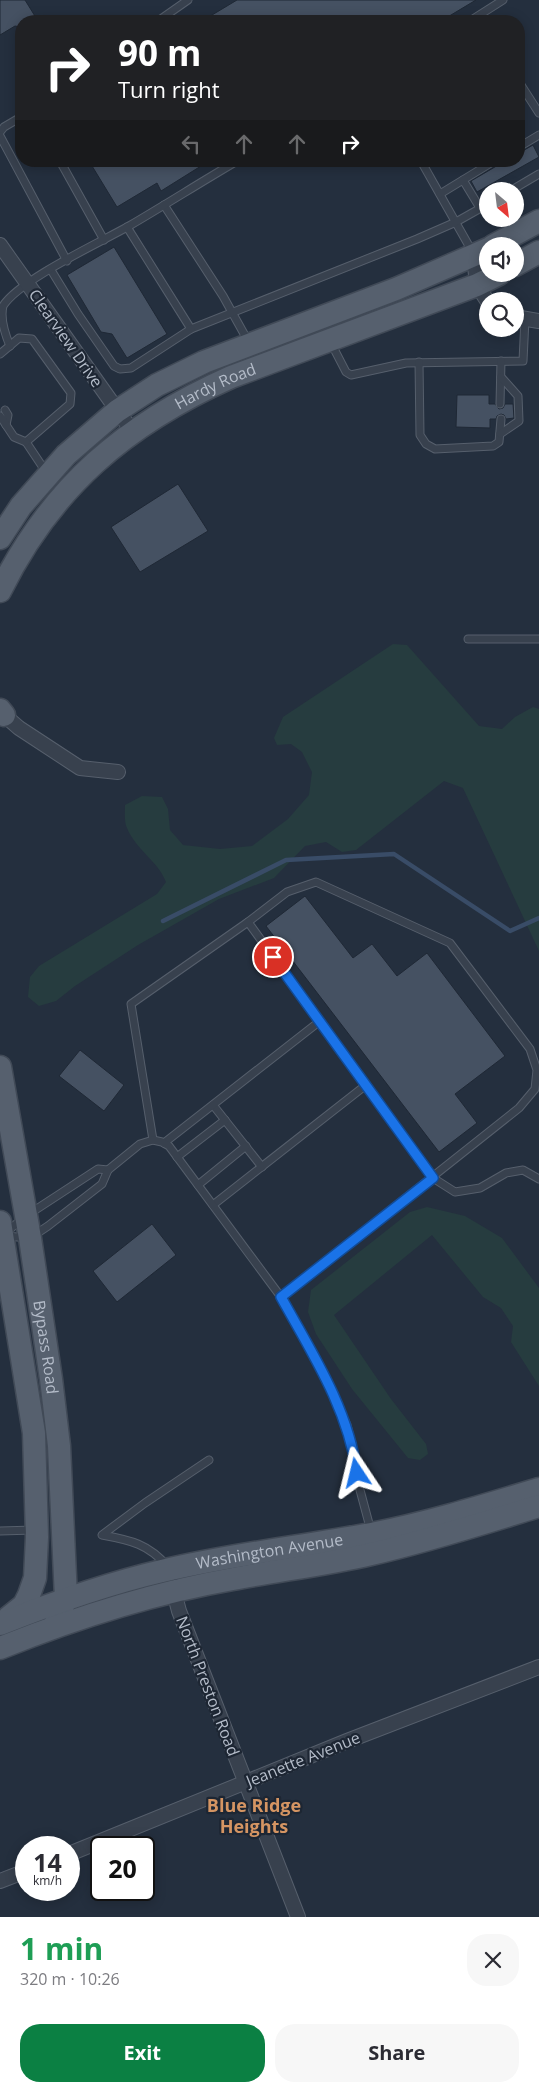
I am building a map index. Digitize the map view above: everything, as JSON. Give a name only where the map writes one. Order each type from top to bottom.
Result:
[{"type":"main road","name":"Hardy Road","points":[[509,237],[539,221]]},
{"type":"main road","points":[[524,260],[539,252]]},
{"type":"main road","name":"Hardy Road","points":[[44,478],[66,455],[117,411],[157,385],[204,362],[250,343],[396,289],[479,253]]},
{"type":"main road","name":"Hardy Road","points":[[483,292],[491,282]]},
{"type":"main road","name":"Hardy Road","points":[[0,591],[39,524],[84,472],[132,432],[164,410],[197,392],[231,377],[330,340],[479,294]]},
{"type":"main road","points":[[0,512],[44,478]]},
{"type":"main road","points":[[0,538],[21,506],[44,478]]},
{"type":"main road","name":"Bypass Road","points":[[0,1068],[30,1238],[59,1446],[58,1601]]},
{"type":"main road","name":"Bypass Road","points":[[1,1229],[33,1423],[37,1530],[35,1578],[29,1595],[24,1605],[2,1623]]},
{"type":"main road","points":[[34,1447],[47,1517],[48,1585],[58,1601],[54,1627]]},
{"type":"main road","name":"Washington Avenue","points":[[2,1623],[58,1601],[177,1567],[372,1534],[444,1517],[539,1489]]},
{"type":"main road","name":"Washington Avenue","points":[[0,1648],[54,1627],[174,1592],[232,1579],[309,1567],[371,1554],[539,1506]]},
{"type":"street","name":"Clearview Drive","points":[[0,245],[132,432]]},
{"type":"street","points":[[524,319],[539,321]]},
{"type":"street","points":[[1,713],[19,728],[80,768],[118,772]]},
{"type":"street","points":[[174,1592],[177,1567]]},
{"type":"street","name":"North Preston Road","points":[[174,1592],[179,1611],[298,1917]]},
{"type":"street","name":"Jeanette Avenue","points":[[80,1850],[347,1741],[539,1667]]},
{"type":"street","points":[[0,1881],[15,1875]]},
{"type":"lane","points":[[167,15],[188,0]]},
{"type":"lane","points":[[484,15],[503,0]]},
{"type":"lane","points":[[525,91],[539,113]]},
{"type":"lane","points":[[0,132],[4,127],[15,121]]},
{"type":"lane","points":[[525,143],[539,135]]},
{"type":"lane","points":[[0,136],[15,164]]},
{"type":"lane","points":[[17,167],[67,261]]},
{"type":"lane","points":[[63,167],[104,240]]},
{"type":"lane","points":[[10,346],[0,319],[2,308],[11,296],[27,284],[128,227],[227,167]]},
{"type":"lane","points":[[424,167],[456,222],[479,244]]},
{"type":"lane","points":[[440,194],[484,167]]},
{"type":"lane","points":[[524,183],[539,174]]},
{"type":"lane","points":[[463,180],[479,206]]},
{"type":"lane","points":[[164,205],[234,313],[250,343]]},
{"type":"lane","points":[[51,270],[78,314],[114,366],[120,369],[131,368],[191,329],[456,222],[479,209]]},
{"type":"lane","points":[[128,227],[191,329]]},
{"type":"lane","points":[[330,340],[346,372],[351,375],[406,362],[523,361],[521,337]]},
{"type":"lane","points":[[0,354],[19,338],[32,339],[70,393],[70,404],[26,442]]},
{"type":"lane","points":[[500,404],[501,361]]},
{"type":"lane","points":[[419,362],[420,435],[426,444],[435,448],[493,446],[499,442],[500,419]]},
{"type":"lane","points":[[500,434],[519,421],[518,396],[501,377]]},
{"type":"lane","points":[[2,413],[8,415],[6,425],[14,437],[26,442],[44,478]]},
{"type":"lane","points":[[468,639],[539,639]]},
{"type":"lane","points":[[153,1140],[131,1004],[248,922],[287,892],[316,882],[450,943],[530,1049],[536,1070],[536,1089],[519,1108],[281,1297]]},
{"type":"lane","points":[[248,922],[433,1178],[456,1192],[480,1188],[506,1173],[523,1170],[539,1179]]},
{"type":"lane","points":[[164,1143],[320,1021]]},
{"type":"lane","points":[[214,1205],[366,1085]]},
{"type":"lane","points":[[213,1105],[262,1167]]},
{"type":"lane","points":[[177,1157],[225,1120]]},
{"type":"lane","points":[[1,1229],[30,1238],[102,1184],[108,1170],[140,1144],[153,1140],[169,1146],[281,1297],[322,1372],[347,1425],[355,1456],[360,1490],[372,1534]]},
{"type":"lane","points":[[198,1185],[246,1146]]},
{"type":"lane","points":[[1,1229],[26,1216],[98,1170],[108,1170]]},
{"type":"lane","points":[[177,1567],[158,1554],[126,1539],[102,1535],[145,1503],[209,1460]]},
{"type":"lane","points":[[0,1532],[37,1530]]},
{"type":"green space","points":[[393,644],[407,645],[479,726],[502,729],[515,717],[533,707],[539,709],[539,951],[463,788],[444,781],[356,850],[342,852],[326,842],[305,846],[274,878],[219,899],[138,945],[75,986],[56,1001],[39,1006],[28,997],[30,977],[39,966],[157,894],[166,882],[158,868],[131,836],[125,823],[125,805],[142,796],[162,797],[168,809],[170,830],[183,845],[220,849],[252,846],[288,819],[309,795],[312,772],[302,752],[291,744],[277,745],[274,738],[283,717]]},
{"type":"green space","points":[[427,1207],[465,1216],[502,1238],[539,1288],[539,1386],[511,1342],[513,1326],[501,1308],[483,1297],[432,1235],[334,1315],[391,1399],[426,1444],[428,1454],[420,1460],[408,1458],[352,1389],[316,1334],[308,1312],[311,1290],[410,1212]]},
{"type":"building","points":[[0,0],[25,0],[34,15],[15,15],[15,26],[0,35]]},
{"type":"building","points":[[237,0],[476,0],[451,15],[212,15]]},
{"type":"building","points":[[533,145],[539,157],[525,165],[525,150]]},
{"type":"building","points":[[93,167],[199,167],[161,191],[157,183],[117,207]]},
{"type":"building","points":[[495,167],[521,167],[495,182],[479,182],[479,191],[477,192],[471,181]]},
{"type":"building","points":[[114,247],[167,334],[127,358],[112,334],[101,332],[67,275]]},
{"type":"building","points":[[457,395],[489,395],[489,404],[495,404],[499,409],[503,408],[505,404],[513,404],[514,418],[506,419],[501,414],[496,419],[490,419],[490,428],[456,427]]},
{"type":"building","points":[[178,484],[208,531],[140,572],[111,527]]},
{"type":"building","points":[[305,896],[353,958],[372,944],[397,976],[427,953],[505,1056],[455,1094],[477,1123],[439,1152],[266,926]]},
{"type":"building","points":[[80,1050],[124,1085],[104,1111],[59,1076]]},
{"type":"building","points":[[152,1224],[176,1255],[117,1302],[93,1271]]},
{"type":"waterway","points":[[163,921],[286,860],[394,854],[510,931],[539,918]]},
{"type":"district","name":"Blue Ridge Heights","points":[[254,1816]]},
{"type":"route","points":[[273,957],[433,1178],[281,1297],[338,1403],[347,1425],[355,1456],[357,1473]]}]
